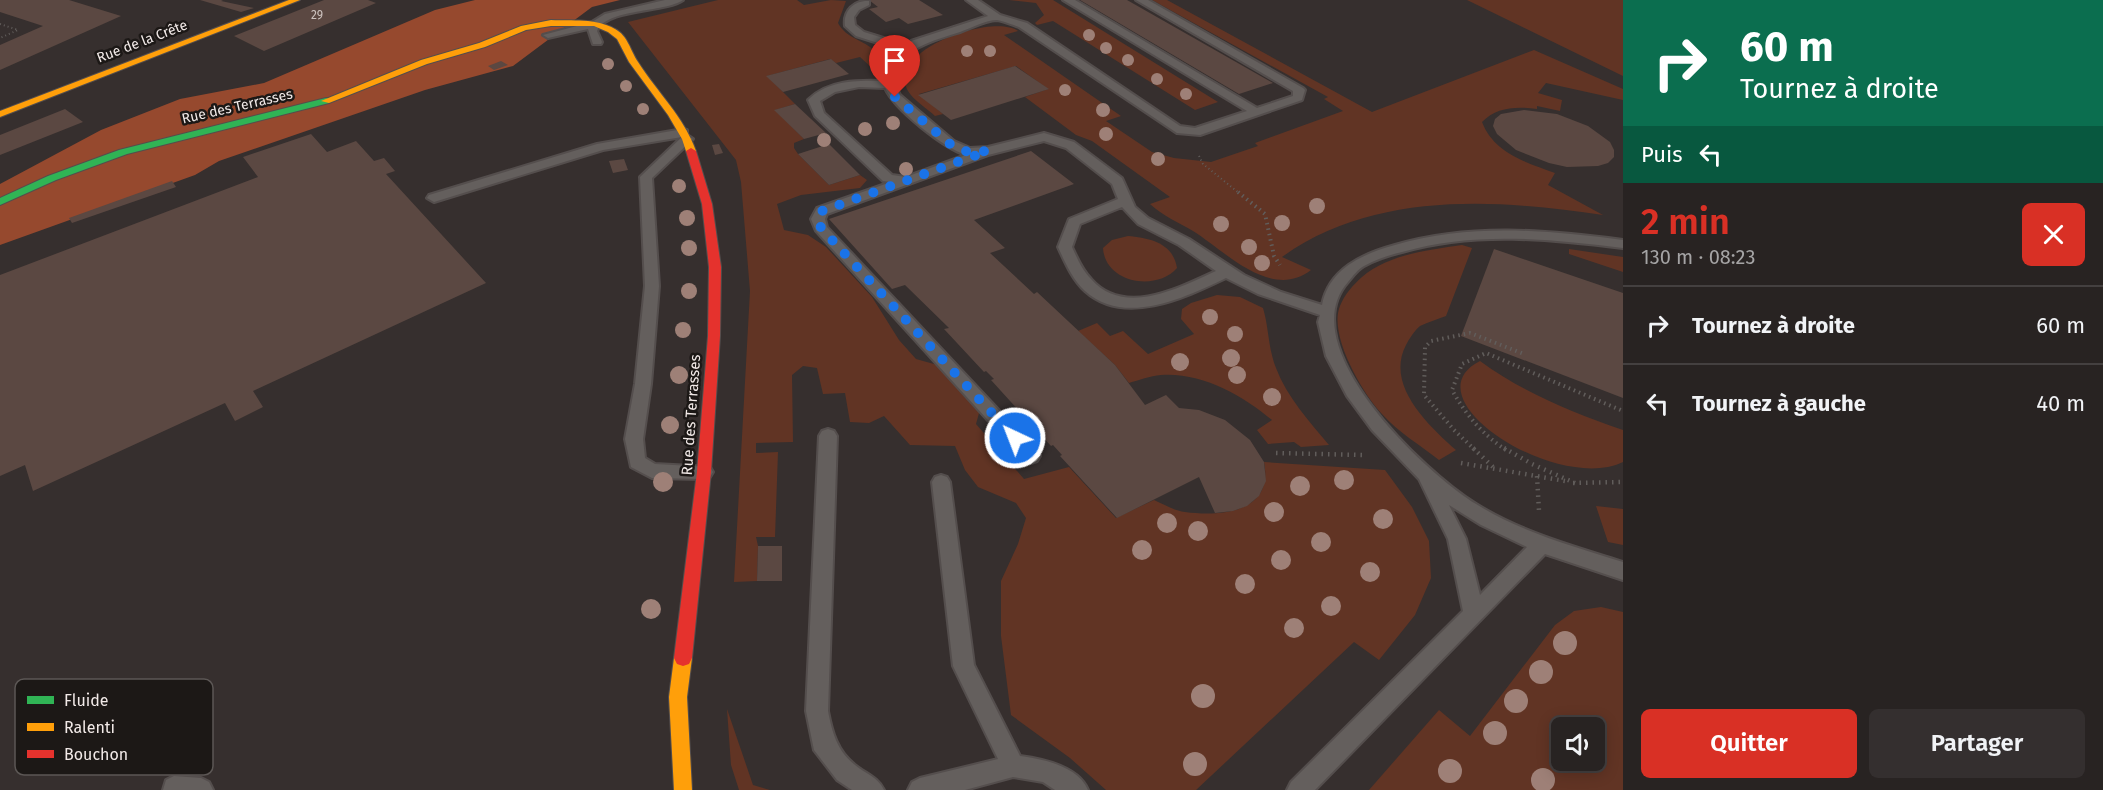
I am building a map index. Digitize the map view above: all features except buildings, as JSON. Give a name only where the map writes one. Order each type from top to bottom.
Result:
[{"type":"street","name":"Rue de la Crête","points":[[0,114],[296,0]]},
{"type":"street","name":"Rue des Terrasses","points":[[0,202],[52,178],[123,152],[336,98],[424,62],[482,45],[524,28],[551,23],[595,24],[611,30],[621,38],[633,62],[672,114],[685,136],[707,204],[715,267],[714,336],[704,472],[678,697],[683,790]]},
{"type":"street","name":"Rue des Terrasses","points":[[482,45],[548,35],[575,36],[606,47],[633,62]]},
{"type":"lane","points":[[548,35],[595,24],[609,16],[678,0]]},
{"type":"lane","points":[[971,0],[996,17],[1023,25],[1177,129],[1196,132],[1298,98],[1299,90],[1141,0]]},
{"type":"lane","points":[[1068,0],[1258,113]]},
{"type":"lane","points":[[866,3],[855,8],[849,17],[850,26],[860,34],[907,49]]},
{"type":"lane","points":[[988,151],[968,152],[950,144],[895,97],[889,85],[890,71],[898,57],[915,43],[996,17]]},
{"type":"lane","points":[[595,24],[592,32],[606,47]]},
{"type":"lane","points":[[889,85],[856,83],[827,89],[814,100],[819,114],[888,178],[907,181]]},
{"type":"lane","points":[[434,198],[601,147],[685,136]]},
{"type":"lane","points":[[685,136],[646,177],[652,286],[643,384],[634,440],[637,462],[652,471],[704,472]]},
{"type":"lane","points":[[1031,456],[821,228],[818,219],[822,211],[988,151],[1044,137],[1056,139],[1070,145],[1116,181],[1122,187],[1125,201],[1132,213],[1154,229],[1178,238],[1227,272],[1288,300],[1326,312]]},
{"type":"lane","points":[[1125,201],[1074,222],[1065,247],[1077,273],[1096,293],[1126,303],[1170,298],[1227,272]]},
{"type":"lane","points":[[1623,244],[1532,234],[1474,234],[1438,238],[1405,246],[1357,263],[1331,290],[1326,312],[1330,345],[1351,390],[1394,443],[1456,501],[1483,518],[1542,545],[1623,571]]},
{"type":"lane","points":[[828,436],[817,711],[822,742],[844,772],[872,790]]},
{"type":"lane","points":[[1423,471],[1457,539],[1474,614]]},
{"type":"lane","points":[[941,482],[964,666],[1012,766]]},
{"type":"lane","points":[[1299,790],[1542,545]]},
{"type":"lane","points":[[920,790],[1012,766],[1047,771],[1076,790]]},
{"type":"lane","points":[[174,788],[201,790]]},
{"type":"path","points":[[0,24],[18,30],[0,38]]},
{"type":"path","points":[[1203,164],[1265,214],[1274,256],[1281,267],[1331,290]]},
{"type":"path","points":[[1524,354],[1470,333],[1431,341],[1425,347],[1424,396],[1454,430],[1493,467],[1575,483],[1623,482]]},
{"type":"path","points":[[1575,483],[1536,466],[1498,444],[1469,418],[1452,390],[1462,364],[1486,353],[1623,411]]},
{"type":"shaded area","points":[[475,0],[620,0],[592,7],[513,66],[425,90],[219,161],[195,175],[0,245],[0,184],[101,130],[180,99],[264,83],[435,10]]},
{"type":"shaded area","points":[[718,0],[797,0],[804,5],[831,0],[846,1],[838,23],[846,33],[878,54],[876,65],[872,68],[860,57],[836,63],[830,59],[767,76],[795,104],[775,110],[804,139],[794,143],[798,154],[829,185],[860,175],[867,180],[860,188],[801,195],[777,204],[784,230],[808,235],[826,247],[872,297],[899,340],[916,359],[966,373],[984,395],[976,424],[1024,479],[1069,467],[1116,518],[1154,500],[1185,512],[1229,512],[1242,508],[1261,492],[1265,479],[1264,462],[1385,470],[1412,507],[1429,541],[1431,578],[1415,615],[1379,660],[1354,642],[1196,790],[1106,790],[1070,758],[1011,715],[1001,636],[1001,581],[1018,544],[1026,518],[1016,503],[978,487],[965,470],[955,446],[910,445],[884,416],[869,423],[850,422],[845,393],[823,394],[817,368],[803,366],[792,375],[793,442],[756,443],[756,453],[778,452],[775,537],[756,537],[757,581],[734,582],[750,291],[741,182],[736,160],[628,22]]},
{"type":"shaded area","points":[[1009,0],[1053,0],[1218,102],[1195,110],[1053,21],[1037,25],[1035,23],[1044,15],[1036,3]]},
{"type":"shaded area","points":[[1152,0],[1167,0],[1372,112],[1534,50],[1623,89],[1623,100],[1546,83],[1538,93],[1562,100],[1560,111],[1537,106],[1537,109],[1507,109],[1494,113],[1482,122],[1487,133],[1502,149],[1555,173],[1548,185],[1603,215],[1479,204],[1437,205],[1396,210],[1356,220],[1318,236],[1282,257],[1311,270],[1296,278],[1280,280],[1249,270],[1150,204],[1170,197],[1092,141],[1076,135],[1025,97],[1048,89],[1016,66],[919,94],[943,114],[935,116],[908,91],[905,76],[912,62],[926,49],[966,31],[987,27],[1005,27],[1018,31],[1004,35],[1121,116],[1106,121],[1152,152],[1174,158],[1211,162],[1258,146],[1255,143],[1343,111],[1324,99],[1328,97]]},
{"type":"shaded area","points":[[1467,0],[1623,0],[1623,76]]},
{"type":"shaded area","points":[[1128,236],[1152,240],[1166,247],[1175,260],[1177,268],[1157,280],[1133,280],[1122,276],[1112,269],[1106,260],[1103,248],[1112,240]]},
{"type":"shaded area","points":[[1462,245],[1472,248],[1446,316],[1420,326],[1407,343],[1401,360],[1401,375],[1405,389],[1413,403],[1433,429],[1456,450],[1439,460],[1395,427],[1365,392],[1343,347],[1338,318],[1340,306],[1347,294],[1373,269],[1410,254]]},
{"type":"shaded area","points":[[1569,249],[1623,257],[1623,272],[1569,254]]},
{"type":"shaded area","points":[[1217,295],[1240,297],[1263,308],[1271,353],[1281,379],[1299,408],[1329,445],[1301,447],[1294,442],[1268,444],[1257,430],[1272,420],[1248,402],[1206,381],[1176,375],[1161,375],[1129,383],[1115,365],[1078,331],[1097,323],[1110,336],[1123,331],[1148,354],[1194,334],[1181,319],[1182,309],[1191,303]]},
{"type":"shaded area","points":[[1480,361],[1548,401],[1623,430],[1623,462],[1595,468],[1563,465],[1530,454],[1499,437],[1476,418],[1462,397],[1462,377]]},
{"type":"shaded area","points":[[1596,506],[1623,509],[1623,545],[1608,542]]},
{"type":"shaded area","points":[[1601,607],[1623,612],[1623,790],[1369,790],[1439,710],[1470,736],[1555,625],[1574,611]]},
{"type":"shaded area","points":[[727,709],[753,785],[770,790],[739,790],[731,765]]},
{"type":"traffic: fast","points":[[0,202],[52,178],[123,152],[326,101]]},
{"type":"traffic: slow","points":[[0,114],[296,0]]},
{"type":"traffic: slow","points":[[326,101],[424,62],[482,45],[524,28],[551,23],[595,24],[611,30],[621,38],[633,62],[672,114],[687,139],[691,151]]},
{"type":"traffic: slow","points":[[683,658],[678,697],[683,790]]},
{"type":"traffic: jam","points":[[683,658],[704,472],[714,336],[715,267],[707,204],[691,151]]},
{"type":"route","points":[[895,97],[950,144],[968,152],[988,151],[822,211],[818,219],[821,228],[1015,438]]}]
